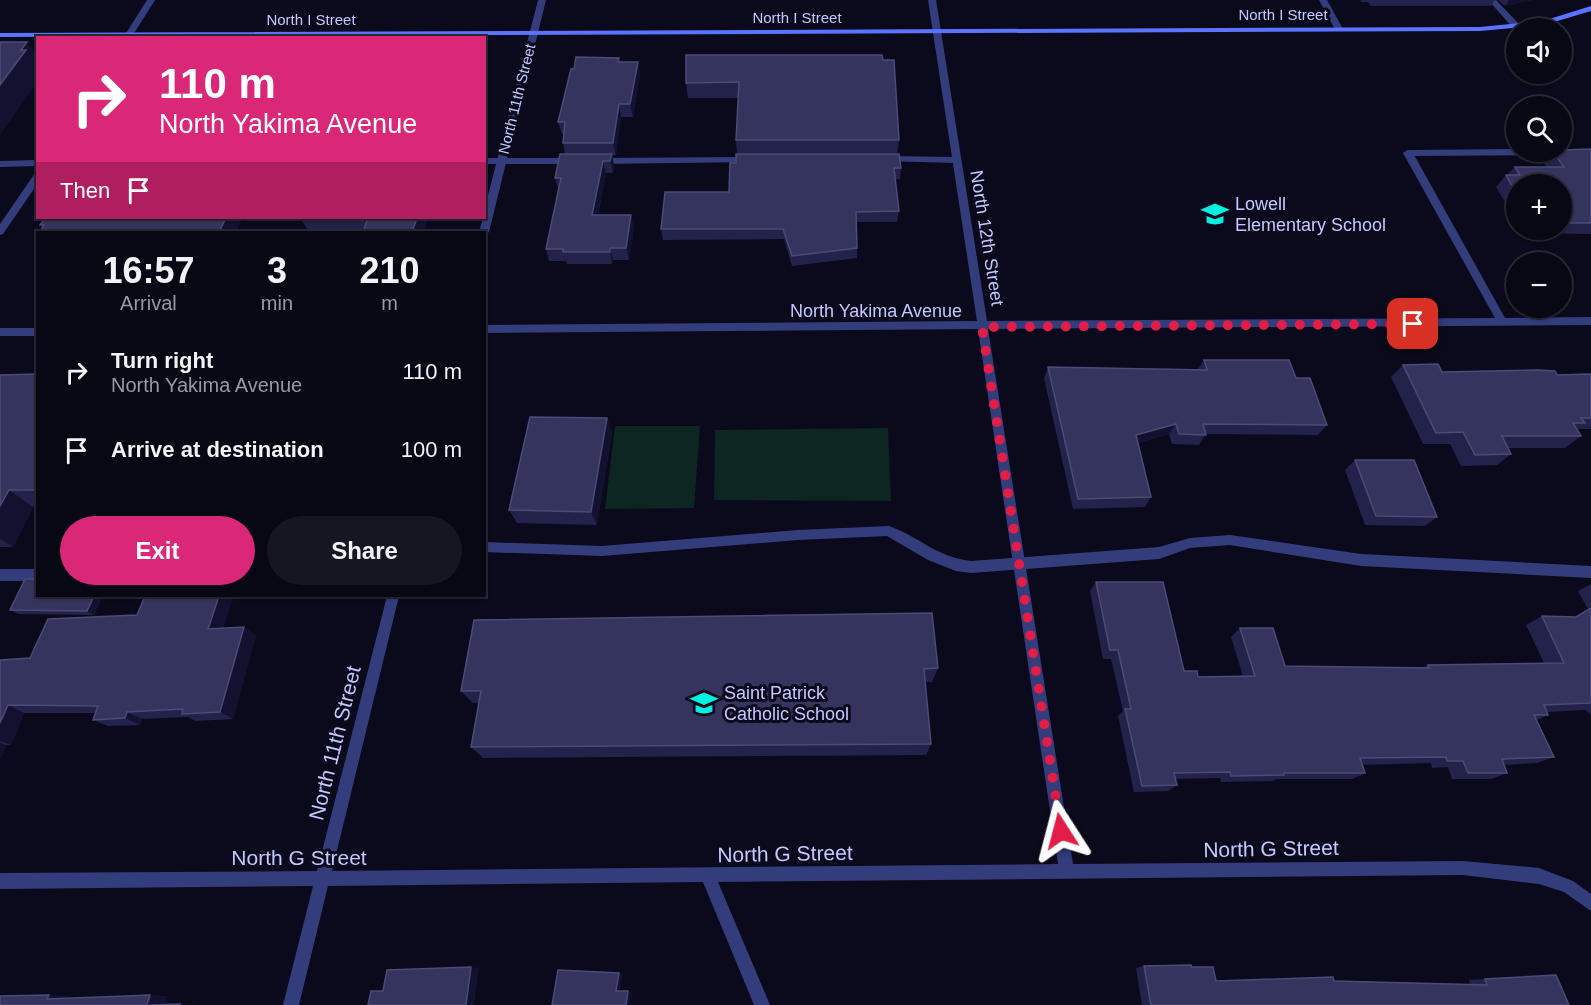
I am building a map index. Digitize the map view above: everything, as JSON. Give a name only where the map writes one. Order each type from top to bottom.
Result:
[{"type":"main road","name":"North I Street","points":[[1560,18],[1591,8]]},
{"type":"main road","name":"North I Street","points":[[0,35],[1506,27]]},
{"type":"street","points":[[128,36],[151,0]]},
{"type":"street","name":"North 11th Street","points":[[484,231],[542,0]]},
{"type":"street","name":"North 12th Street","points":[[932,0],[1067,872]]},
{"type":"street","points":[[1323,0],[1339,29]]},
{"type":"street","points":[[1492,0],[1509,18]]},
{"type":"street","points":[[1503,323],[1408,153],[1591,152]]},
{"type":"street","points":[[879,159],[956,160]]},
{"type":"street","points":[[486,161],[761,160]]},
{"type":"street","points":[[0,164],[36,163]]},
{"type":"street","points":[[0,232],[36,178]]},
{"type":"street","name":"North Yakima Avenue","points":[[486,329],[1591,321]]},
{"type":"street","points":[[0,332],[36,332]]},
{"type":"street","points":[[486,548],[602,551],[798,535],[889,531],[932,556],[956,565],[972,567],[1159,553],[1190,543],[1230,540],[1361,560],[1591,572]]},
{"type":"street","points":[[0,575],[36,575]]},
{"type":"street","name":"North 11th Street","points":[[291,1005],[393,597]]},
{"type":"street","name":"North G Street","points":[[0,881],[1463,868],[1539,876],[1568,886],[1591,903]]},
{"type":"street","points":[[708,876],[762,1005]]},
{"type":"green space","points":[[615,426],[700,426],[694,508],[605,509]]},
{"type":"green space","points":[[888,428],[891,501],[714,500],[715,430]]},
{"type":"building","points":[[0,42],[27,42],[21,50],[26,50],[0,85]]},
{"type":"building","points":[[686,55],[882,55],[883,60],[894,60],[899,140],[736,140],[739,82],[686,83]]},
{"type":"building","points":[[576,57],[619,58],[618,62],[638,62],[630,104],[619,104],[613,143],[563,143],[565,122],[558,122]]},
{"type":"building","points":[[1591,149],[1591,223],[1572,223],[1572,174],[1519,174],[1515,167],[1564,167],[1560,162],[1572,162],[1572,150]]},
{"type":"building","points":[[560,154],[612,154],[610,161],[603,161],[592,215],[631,215],[626,248],[610,248],[610,252],[563,252],[563,249],[546,249],[561,178],[555,178]]},
{"type":"building","points":[[736,154],[899,154],[901,168],[894,168],[899,211],[856,212],[857,248],[792,256],[783,229],[661,229],[665,192],[729,192],[730,163],[736,163]]},
{"type":"building","points":[[44,219],[226,219],[220,231],[45,231],[41,230],[44,225],[40,225]]},
{"type":"building","points":[[368,219],[417,219],[412,231],[363,231]]},
{"type":"building","points":[[1204,360],[1289,360],[1296,378],[1310,378],[1327,425],[1203,424],[1206,435],[1179,434],[1176,424],[1136,435],[1151,497],[1078,499],[1048,367],[1207,370]]},
{"type":"building","points":[[1438,364],[1442,372],[1538,370],[1555,371],[1557,375],[1591,374],[1591,418],[1581,418],[1585,423],[1573,423],[1581,436],[1502,436],[1511,454],[1475,455],[1463,432],[1436,433],[1403,365]]},
{"type":"building","points":[[36,374],[36,490],[9,490],[0,506],[0,375]]},
{"type":"building","points":[[530,417],[607,418],[591,512],[509,510]]},
{"type":"building","points":[[1355,460],[1414,460],[1437,517],[1376,516]]},
{"type":"building","points":[[25,579],[36,579],[36,597],[94,597],[87,611],[10,610]]},
{"type":"building","points":[[1096,582],[1163,582],[1184,671],[1197,671],[1198,677],[1255,676],[1240,628],[1273,628],[1285,666],[1429,668],[1428,665],[1564,663],[1542,616],[1576,617],[1591,608],[1591,703],[1544,705],[1548,715],[1534,715],[1554,757],[1502,759],[1507,773],[1468,773],[1463,761],[1447,761],[1446,757],[1360,758],[1365,773],[1284,773],[1284,775],[1231,776],[1230,772],[1174,773],[1177,785],[1142,786],[1125,709],[1131,709],[1118,650],[1110,650]]},
{"type":"building","points":[[145,597],[219,597],[208,629],[244,627],[220,712],[182,714],[183,709],[127,712],[125,718],[93,720],[98,706],[8,705],[0,723],[0,660],[30,658],[48,619],[137,615]]},
{"type":"building","points":[[932,613],[938,668],[924,669],[931,744],[471,747],[481,691],[461,691],[474,620]]},
{"type":"building","points":[[1191,965],[1192,967],[1213,967],[1216,981],[1333,977],[1334,981],[1487,985],[1485,979],[1556,975],[1569,1005],[1151,1005],[1144,966]]},
{"type":"building","points":[[471,967],[466,1005],[368,1005],[371,991],[383,991],[387,970]]},
{"type":"building","points":[[558,970],[619,973],[616,991],[628,991],[626,1005],[552,1005]]},
{"type":"building","points":[[49,995],[47,999],[150,995],[147,1005],[0,1005],[0,996]]},
{"type":"place","name":"Lowell Elementary School","points":[[1215,214]]},
{"type":"place","name":"Saint Patrick Catholic School","points":[[704,703]]},
{"type":"route","points":[[1061,831],[982,327],[1413,324]]}]
